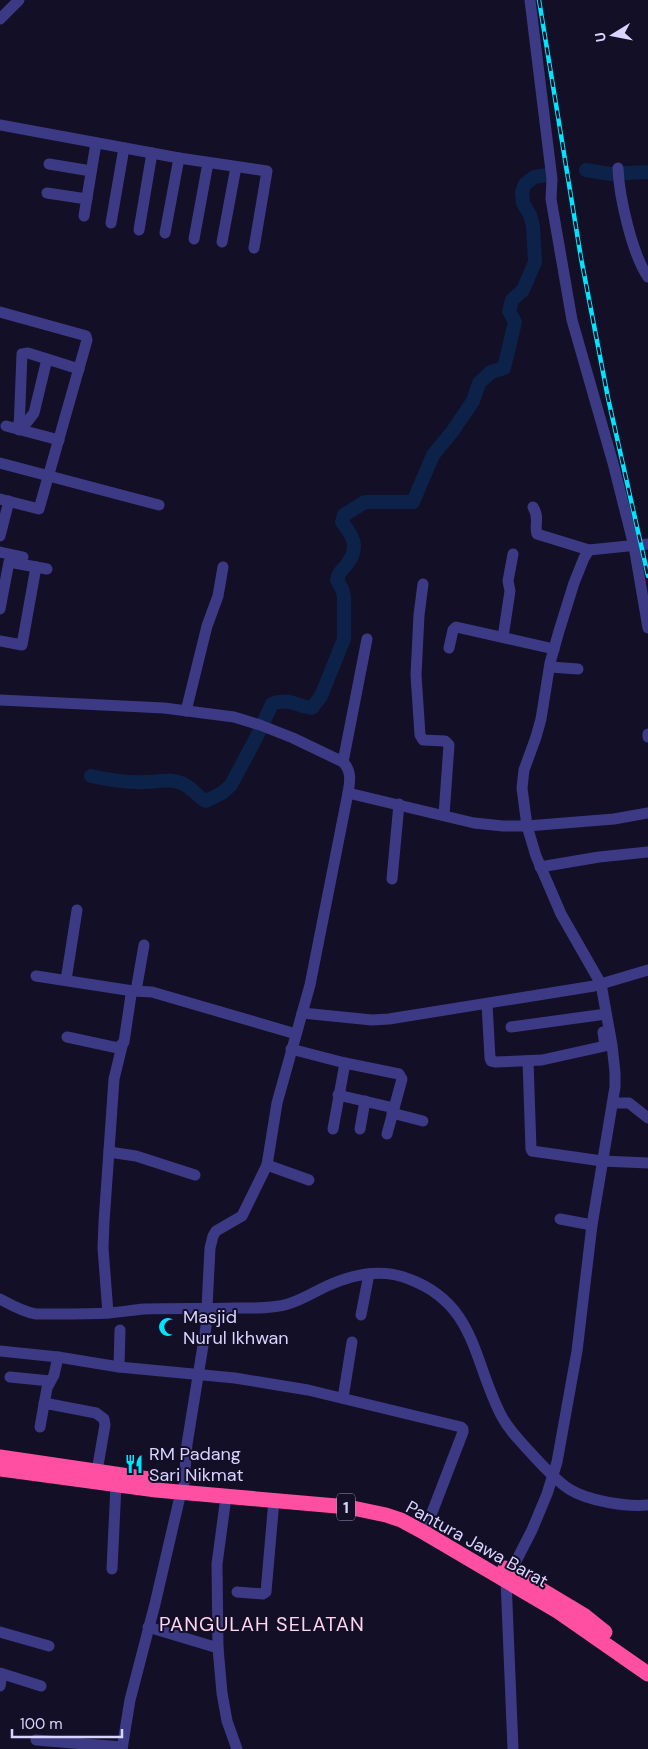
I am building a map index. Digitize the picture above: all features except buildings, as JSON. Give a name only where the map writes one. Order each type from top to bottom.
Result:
[{"type":"highway","name":"1","points":[[0,1457],[97,1471],[182,1488],[375,1502],[403,1510],[428,1523],[508,1576],[585,1616],[648,1662]]},
{"type":"highway","name":"Pantura Jawa Barat","points":[[0,1469],[116,1485],[182,1488],[226,1497],[348,1507],[386,1515],[508,1576],[648,1674]]},
{"type":"street","points":[[0,19],[20,0]]},
{"type":"street","points":[[530,0],[552,179],[551,199],[568,300],[634,546],[648,628]]},
{"type":"street","points":[[0,125],[179,158],[267,171],[254,248]]},
{"type":"street","points":[[84,216],[96,143]]},
{"type":"street","points":[[111,223],[124,148]]},
{"type":"street","points":[[138,230],[152,153]]},
{"type":"street","points":[[165,232],[179,158]]},
{"type":"street","points":[[194,239],[208,162]]},
{"type":"street","points":[[49,164],[92,171]]},
{"type":"street","points":[[222,242],[236,167]]},
{"type":"street","points":[[618,172],[620,195],[637,256],[640,265],[648,276]]},
{"type":"street","points":[[47,193],[87,199]]},
{"type":"street","points":[[0,312],[86,336],[87,340],[38,509],[5,500],[0,536]]},
{"type":"street","points":[[19,426],[22,354],[28,353],[79,369]]},
{"type":"street","points":[[19,426],[27,422],[34,413],[47,360]]},
{"type":"street","points":[[6,426],[19,426],[59,440]]},
{"type":"street","points":[[0,463],[159,505]]},
{"type":"street","points":[[534,507],[538,519],[537,534],[589,550],[648,544]]},
{"type":"street","points":[[513,1749],[508,1576],[532,1530],[553,1477],[564,1427],[577,1351],[592,1225],[613,1103],[615,1072],[608,1046],[598,985],[561,914],[540,867],[527,826],[522,798],[524,770],[542,719],[554,649],[574,583],[589,550]]},
{"type":"street","points":[[0,552],[27,558]]},
{"type":"street","points":[[502,637],[510,591],[508,581],[513,554]]},
{"type":"street","points":[[0,608],[3,572],[9,562],[41,568],[22,644],[0,641]]},
{"type":"street","points":[[186,711],[207,626],[218,596],[223,567]]},
{"type":"street","points":[[423,584],[419,615],[416,675],[420,735],[423,740],[445,741],[449,745],[444,815]]},
{"type":"street","points":[[449,648],[455,628],[554,649]]},
{"type":"street","points":[[343,762],[367,640]]},
{"type":"street","points":[[550,667],[578,669]]},
{"type":"street","points":[[0,700],[75,702],[234,717],[293,738],[343,762],[350,774],[348,793],[323,910],[310,985],[277,1103],[267,1165],[242,1216],[220,1228],[213,1236],[209,1259],[204,1350],[187,1444],[182,1488],[130,1700],[122,1748],[36,1740]]},
{"type":"street","points":[[348,793],[486,825],[527,826],[614,819],[648,813]]},
{"type":"street","points":[[392,879],[399,804]]},
{"type":"street","points":[[540,867],[599,857],[648,852]]},
{"type":"street","points":[[66,980],[77,910]]},
{"type":"street","points":[[108,1313],[103,1248],[114,1079],[124,1042],[131,995],[135,991],[144,946]]},
{"type":"street","points":[[302,1013],[363,1019],[389,1019],[598,985],[648,970]]},
{"type":"street","points":[[36,976],[152,992],[296,1034]]},
{"type":"street","points":[[487,1004],[491,1061],[542,1060],[608,1046]]},
{"type":"street","points":[[511,1027],[603,1014]]},
{"type":"street","points":[[67,1038],[118,1048],[122,1046]]},
{"type":"street","points":[[291,1049],[344,1063],[400,1074],[402,1079],[387,1134]]},
{"type":"street","points":[[528,1061],[532,1151],[602,1161],[648,1163]]},
{"type":"street","points":[[333,1129],[344,1063]]},
{"type":"street","points":[[338,1094],[366,1101],[423,1121]]},
{"type":"street","points":[[360,1129],[366,1101]]},
{"type":"street","points":[[613,1103],[629,1104],[648,1118]]},
{"type":"street","points":[[109,1152],[136,1156],[195,1175]]},
{"type":"street","points":[[267,1165],[309,1180]]},
{"type":"street","points":[[560,1219],[592,1225]]},
{"type":"street","points":[[0,1298],[22,1310],[34,1313],[108,1313],[142,1310],[273,1307],[300,1300],[336,1282],[354,1276],[388,1273],[408,1278],[424,1285],[447,1301],[457,1313],[472,1338],[491,1394],[501,1416],[513,1434],[553,1477],[570,1490],[582,1495],[634,1506],[648,1505]]},
{"type":"street","points":[[361,1315],[369,1274]]},
{"type":"street","points":[[120,1330],[120,1367]]},
{"type":"street","points":[[343,1398],[352,1342]]},
{"type":"street","points":[[0,1351],[198,1376],[235,1378],[308,1390],[442,1422],[463,1429],[428,1523]]},
{"type":"street","points":[[40,1427],[44,1404],[58,1357]]},
{"type":"street","points":[[10,1377],[50,1381]]},
{"type":"street","points":[[44,1404],[96,1413],[104,1418],[105,1425],[97,1471]]},
{"type":"street","points":[[112,1569],[116,1485]]},
{"type":"street","points":[[226,1497],[217,1564],[218,1648],[227,1722],[237,1749]]},
{"type":"street","points":[[237,1592],[263,1594],[266,1592],[274,1500]]},
{"type":"street","points":[[148,1627],[218,1648]]},
{"type":"street","points":[[0,1632],[49,1646]]},
{"type":"street","points":[[0,1686],[1,1673],[41,1686]]},
{"type":"waterway","points":[[586,170],[610,174],[648,172]]},
{"type":"waterway","points":[[91,776],[132,782],[167,780],[185,784],[206,801],[222,793],[231,785],[272,704],[283,701],[312,708],[321,696],[344,639],[344,596],[337,580],[339,573],[351,558],[354,547],[352,537],[342,522],[344,515],[365,502],[413,502],[433,455],[452,432],[473,401],[479,383],[491,372],[504,368],[515,322],[509,311],[512,300],[523,290],[535,262],[533,226],[530,215],[523,203],[522,192],[525,184],[534,177],[548,175]]},
{"type":"railway","points":[[539,0],[581,258],[608,398],[648,576]]},
{"type":"place","name":"Masjid Nurul Ikhwan","points":[[168,1327]]},
{"type":"place","name":"RM Padang Sari Nikmat","points":[[134,1464]]},
{"type":"district","name":"PANGULAH SELATAN","points":[[262,1624]]}]
